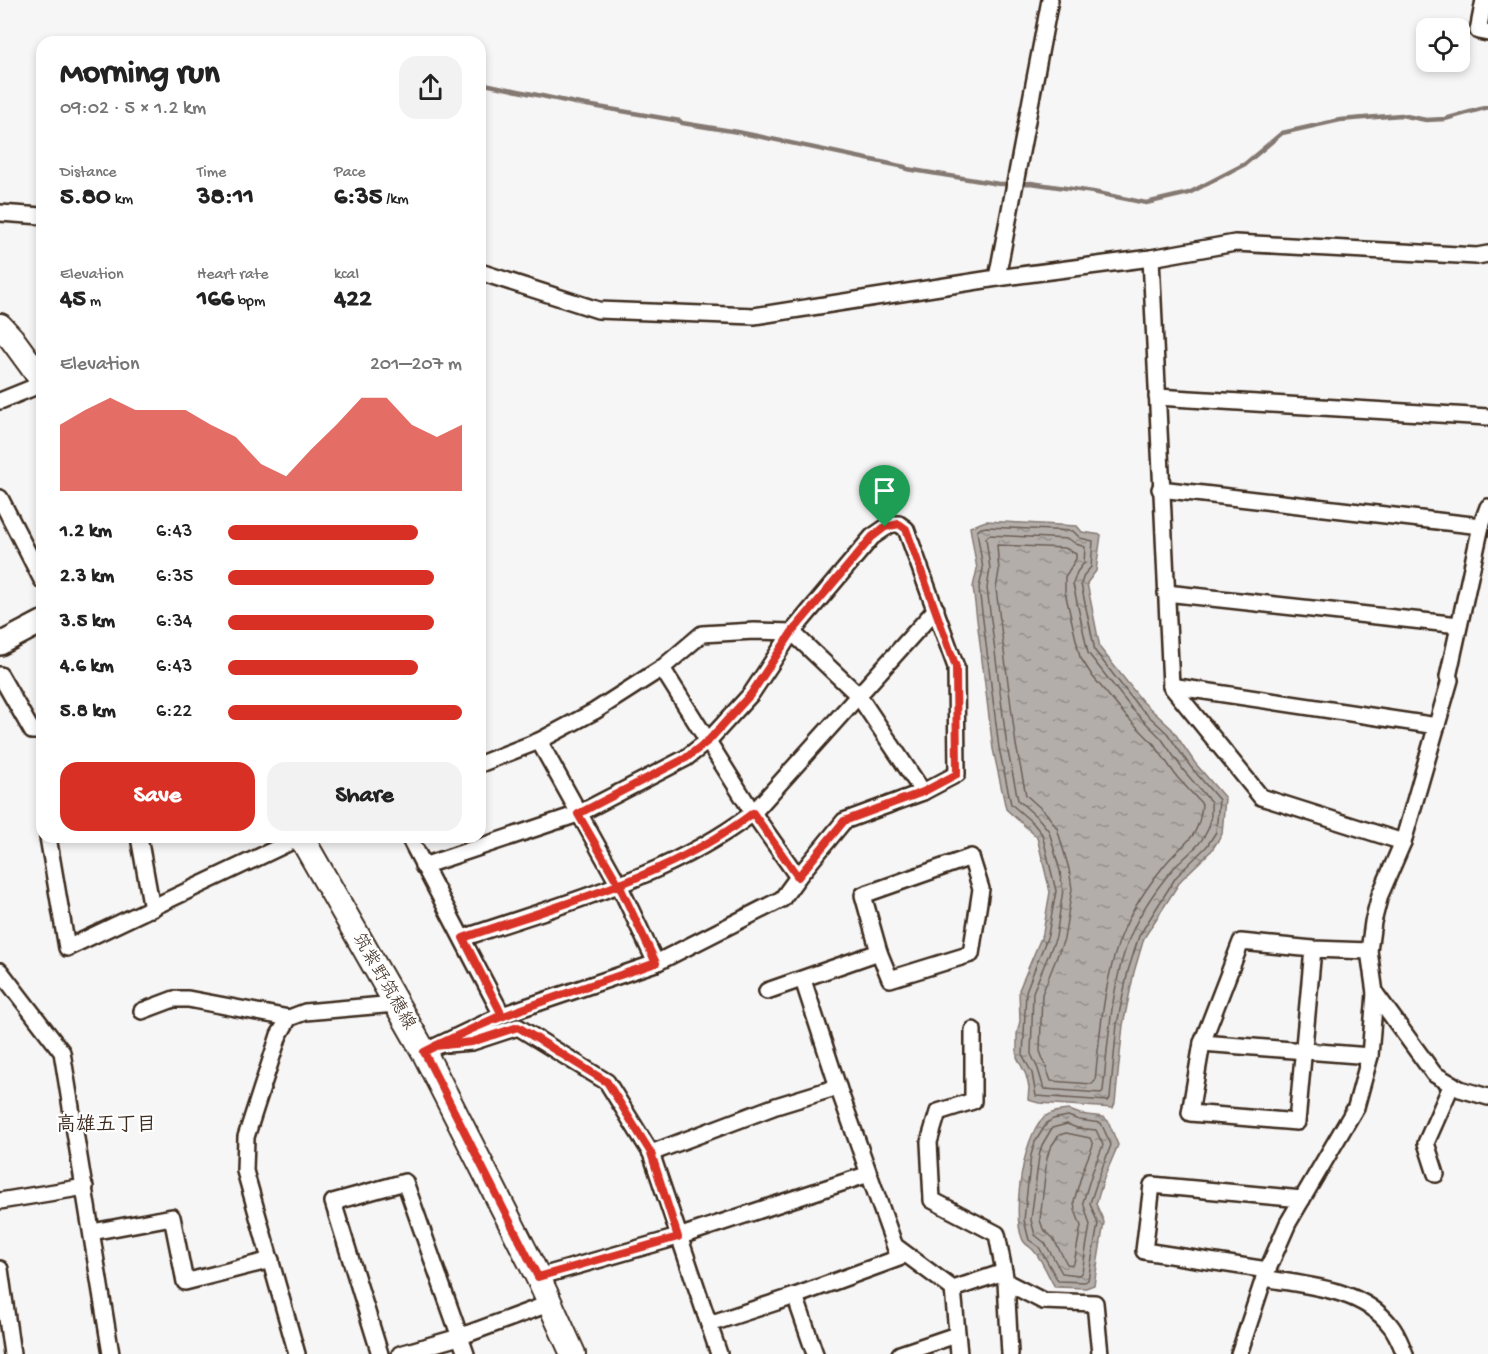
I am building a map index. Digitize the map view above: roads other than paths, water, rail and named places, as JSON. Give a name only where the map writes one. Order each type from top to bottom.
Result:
[{"type":"main road","points":[[0,326],[36,373]]},
{"type":"main road","name":"筑紫野筑穂線","points":[[304,843],[395,1004],[430,1049],[573,1354]]},
{"type":"street","points":[[997,278],[1050,0]]},
{"type":"street","points":[[1484,0],[1478,31],[1488,33]]},
{"type":"street","points":[[0,213],[36,216]]},
{"type":"street","points":[[486,274],[598,310],[754,316],[997,278],[1152,258],[1234,243],[1477,256],[1488,254]]},
{"type":"street","points":[[1152,258],[1160,489],[1171,686],[1261,797],[1404,842]]},
{"type":"street","points":[[0,401],[36,385]]},
{"type":"street","points":[[1157,397],[1488,417]]},
{"type":"street","points":[[1160,489],[1481,526]]},
{"type":"street","points":[[0,498],[36,568]]},
{"type":"street","points":[[1239,1354],[1265,1274],[1288,1223],[1356,1107],[1370,1056],[1375,993],[1369,951],[1373,921],[1380,896],[1404,842],[1450,680],[1448,677],[1459,625],[1481,526],[1488,507]]},
{"type":"street","points":[[423,866],[578,814],[686,758],[709,740],[751,694],[792,632],[872,537],[891,524],[899,524],[906,529],[956,667],[957,774],[923,792],[844,821],[782,899],[656,963],[502,1015],[430,1049]]},
{"type":"street","points":[[1166,593],[1459,625]]},
{"type":"street","points":[[463,938],[619,885],[702,846],[728,831],[753,813],[936,609]]},
{"type":"street","points":[[0,644],[36,625]]},
{"type":"street","points":[[486,762],[539,741],[595,711],[662,668],[702,634],[754,631],[792,632],[858,694],[923,792]]},
{"type":"street","points":[[662,668],[753,813],[798,877]]},
{"type":"street","points":[[0,675],[32,731],[36,731]]},
{"type":"street","points":[[1171,686],[1437,726]]},
{"type":"street","points":[[539,741],[619,885],[656,963]]},
{"type":"street","points":[[49,843],[67,948],[289,843]]},
{"type":"street","points":[[140,843],[152,909]]},
{"type":"street","points":[[412,843],[502,1015]]},
{"type":"street","points":[[971,857],[981,889],[971,954],[890,979],[879,952],[862,895],[971,857]]},
{"type":"street","points":[[1313,949],[1298,1122],[1191,1113],[1202,1043],[1241,942],[1313,949],[1369,951]]},
{"type":"street","points":[[767,991],[879,952]]},
{"type":"street","points":[[0,971],[62,1052],[111,1354]]},
{"type":"street","points":[[709,1324],[899,1258],[838,1087],[803,980]]},
{"type":"street","points":[[1375,993],[1434,1074],[1460,1089],[1488,1097]]},
{"type":"street","points":[[142,1011],[174,999],[188,999],[289,1018],[305,1012],[395,1004]]},
{"type":"street","points":[[289,1018],[279,1035],[246,1137],[245,1171],[297,1354]]},
{"type":"street","points":[[430,1049],[472,1042],[518,1027],[607,1082],[651,1153],[719,1354]]},
{"type":"street","points":[[973,1030],[973,1101],[938,1112],[929,1143],[932,1200],[997,1234],[1005,1277],[1010,1354]]},
{"type":"street","points":[[1202,1043],[1370,1056]]},
{"type":"street","points":[[1436,1174],[1426,1143],[1452,1084]]},
{"type":"street","points":[[651,1153],[776,1106],[838,1087]]},
{"type":"street","points":[[538,1277],[678,1237],[869,1174]]},
{"type":"street","points":[[380,1354],[333,1202],[405,1182],[466,1354]]},
{"type":"street","points":[[1302,1199],[1152,1185],[1144,1251],[1265,1274],[1343,1293],[1374,1308],[1391,1326],[1405,1354]]},
{"type":"street","points":[[0,1201],[85,1187]]},
{"type":"street","points":[[92,1232],[172,1217],[185,1282],[271,1260]]},
{"type":"street","points":[[895,1246],[953,1289],[1005,1277],[1043,1301],[1095,1302],[1100,1354]]},
{"type":"street","points":[[0,1269],[12,1354]]},
{"type":"street","points":[[953,1289],[958,1354]]},
{"type":"street","points":[[795,1296],[814,1354]]},
{"type":"street","points":[[400,1354],[459,1337],[551,1303]]},
{"type":"street","points":[[900,1354],[956,1335]]},
{"type":"water","points":[[986,521],[1077,526],[1082,532],[1101,535],[1096,571],[1087,583],[1100,648],[1142,701],[1172,729],[1195,763],[1225,798],[1222,834],[1212,850],[1181,880],[1144,938],[1123,1025],[1113,1108],[1039,1103],[1028,1100],[1029,1087],[1026,1075],[1017,1057],[1017,1034],[1020,1021],[1019,990],[1043,933],[1050,892],[1037,837],[1006,809],[993,749],[973,587],[977,569],[970,527]]},
{"type":"water","points":[[1069,1110],[1103,1117],[1108,1121],[1118,1145],[1096,1204],[1104,1222],[1094,1285],[1086,1288],[1055,1287],[1037,1255],[1023,1240],[1019,1226],[1021,1176],[1030,1141],[1043,1118],[1052,1113]]},
{"type":"waterway","points":[[486,84],[575,103],[738,132],[907,169],[999,184],[1031,183],[1146,203],[1189,193],[1245,164],[1282,133],[1340,120],[1401,115],[1426,120],[1445,119],[1488,107]]},
{"type":"district","name":"高雄五丁目","points":[[106,1126]]}]
